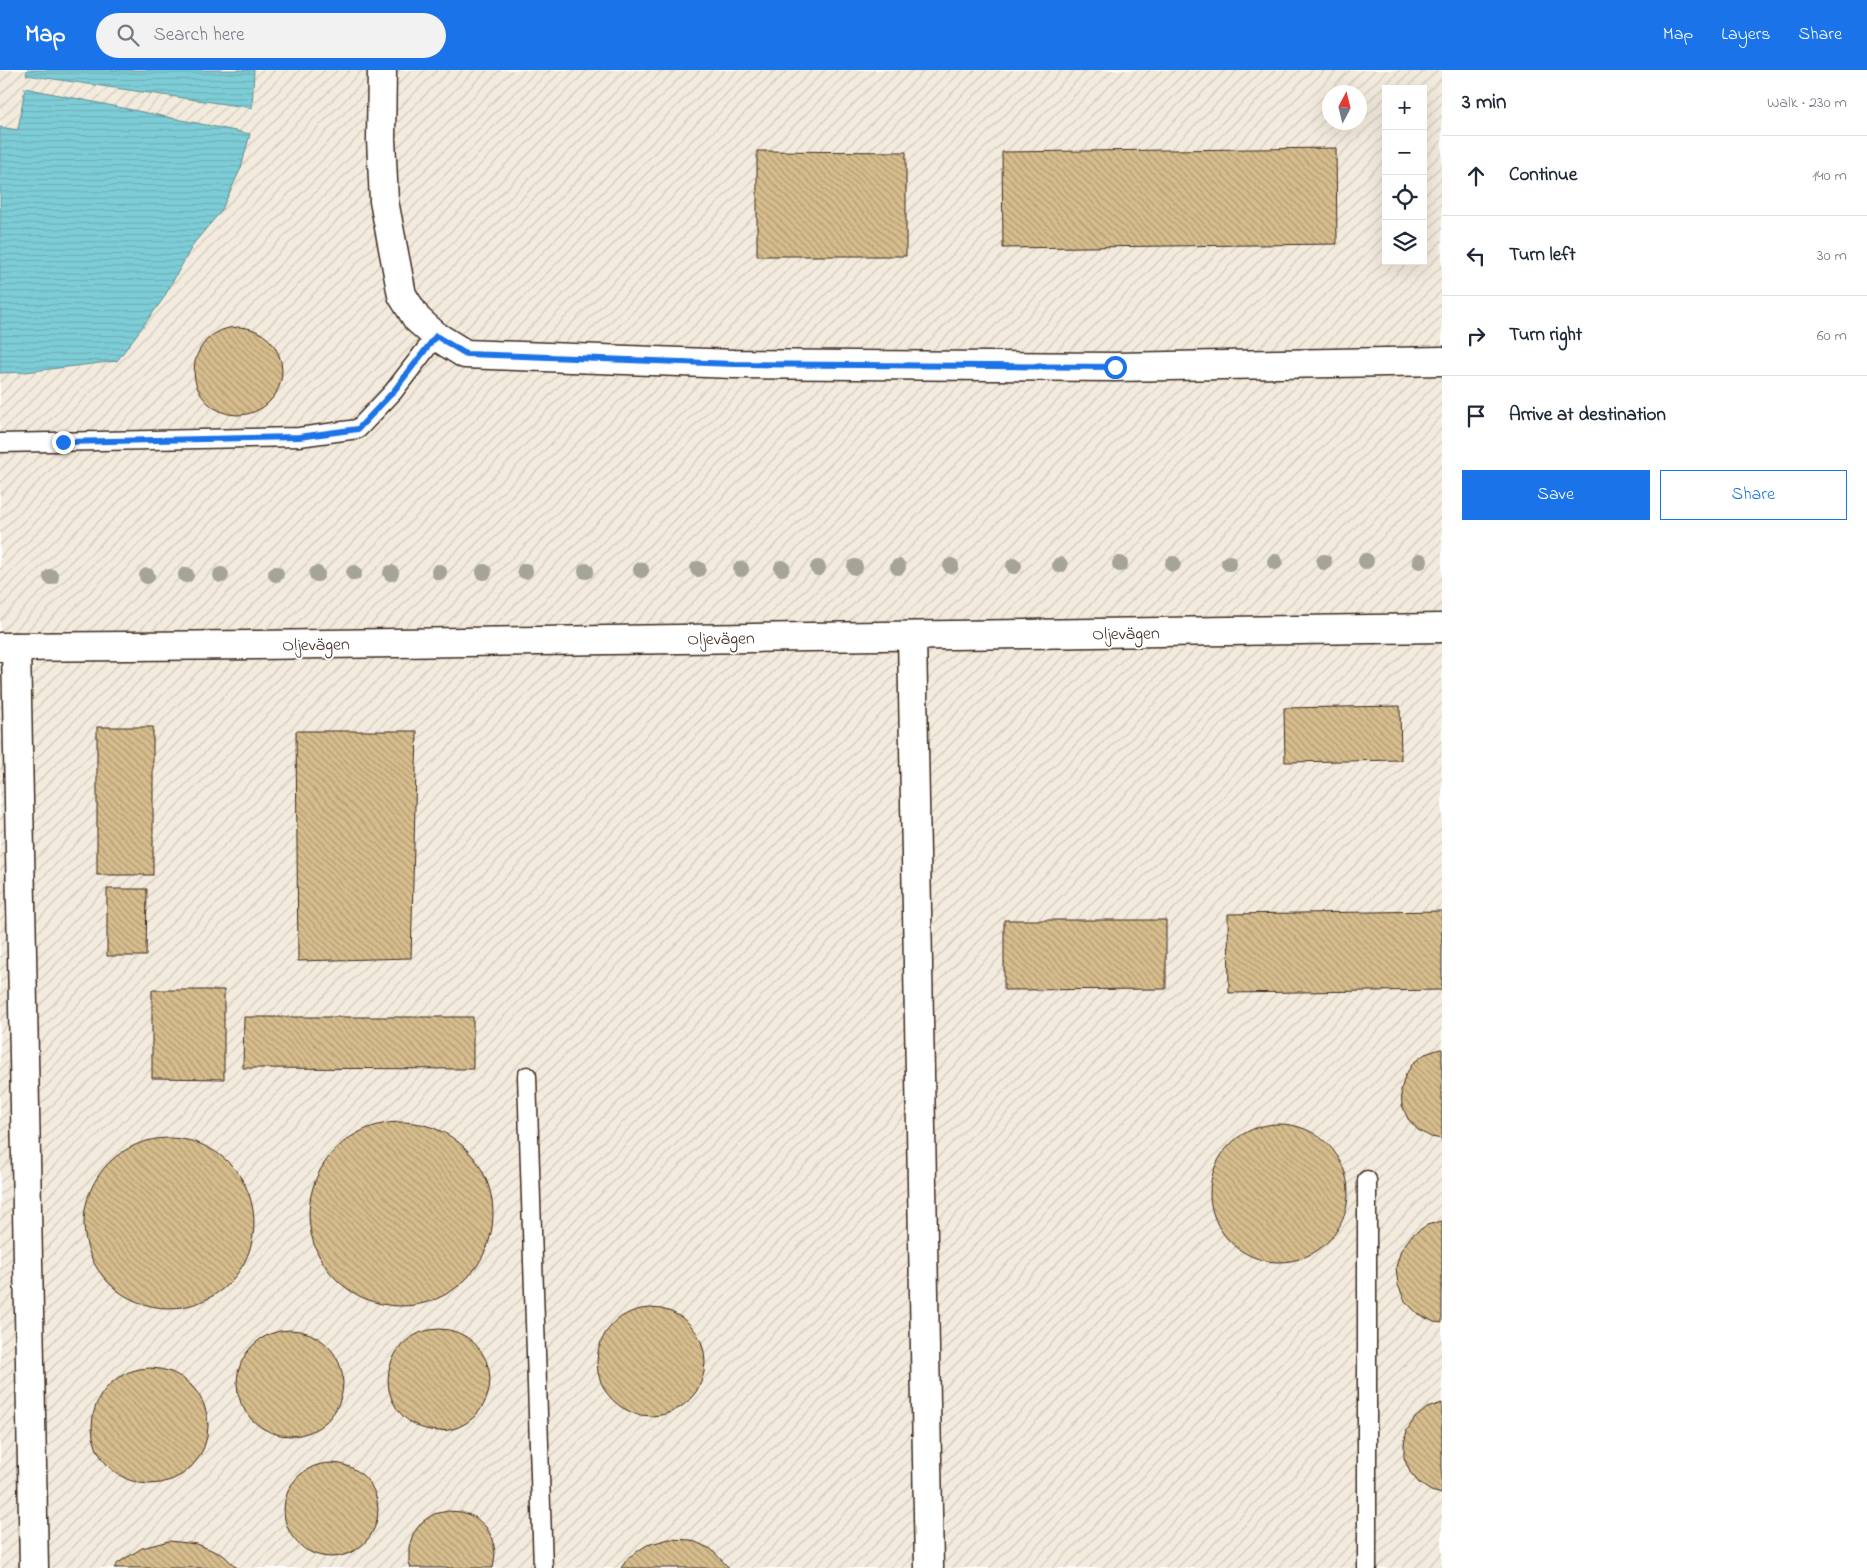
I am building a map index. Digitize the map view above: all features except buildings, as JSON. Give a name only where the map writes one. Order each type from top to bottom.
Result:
[{"type":"street","points":[[382,70],[381,139],[384,201],[402,295],[417,319],[436,336],[466,354],[734,364],[1115,367],[1442,360]]},
{"type":"street","name":"Oljevägen","points":[[8,647],[1442,628]]},
{"type":"street","points":[[912,636],[929,1568]]},
{"type":"street","points":[[8,647],[34,1568]]},
{"type":"lane","points":[[0,443],[299,437],[358,429],[393,392],[436,336]]},
{"type":"lane","points":[[527,1076],[543,1568]]},
{"type":"lane","points":[[1367,1180],[1367,1568]]},
{"type":"shaded area","points":[[0,70],[27,70],[26,76],[252,107],[254,70],[1442,70],[1442,1568],[0,1568],[0,373],[25,372],[117,361],[163,299],[194,243],[221,211],[25,88],[18,130],[0,127]]},
{"type":"water","points":[[27,70],[254,70],[252,108],[26,75]]},
{"type":"water","points":[[25,88],[250,134],[241,168],[221,211],[194,243],[163,299],[117,361],[25,372],[0,373],[0,127],[18,130]]},
{"type":"route","points":[[63,442],[299,437],[358,429],[393,392],[436,336],[466,354],[734,364],[1115,367]]}]
